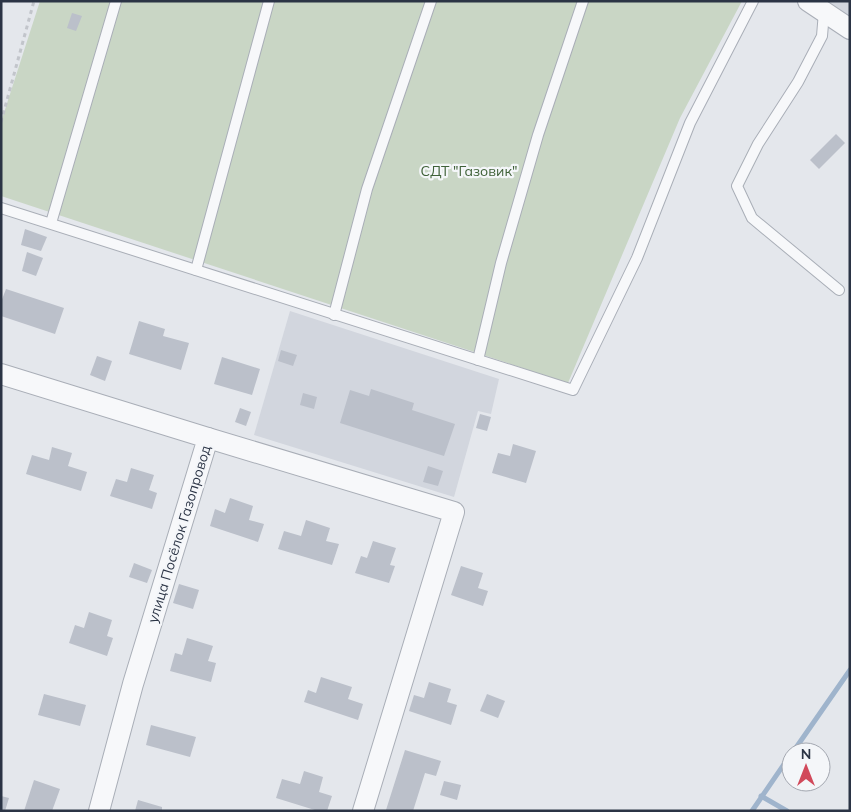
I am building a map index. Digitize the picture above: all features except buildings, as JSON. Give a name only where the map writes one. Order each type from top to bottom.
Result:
[{"type":"street","points":[[816,7],[850,29]]},
{"type":"street","name":"улица Посёлок Газопровод","points":[[1,374],[208,438],[133,684],[99,811]]},
{"type":"street","points":[[208,438],[454,512],[363,811]]},
{"type":"lane","points":[[51,223],[116,1]]},
{"type":"lane","points":[[196,270],[269,1]]},
{"type":"lane","points":[[334,314],[367,189],[432,1]]},
{"type":"lane","points":[[478,360],[501,263],[538,135],[583,1]]},
{"type":"lane","points":[[1,208],[573,390],[637,258],[690,123],[753,1]]},
{"type":"lane","points":[[816,7],[822,36],[798,82],[758,144],[736,186],[752,218],[839,290]]},
{"type":"path","points":[[1,122],[34,1]]},
{"type":"shaded area","points":[[822,1],[850,1],[850,20]]},
{"type":"shaded area","points":[[290,311],[499,379],[491,414],[478,411],[454,497],[254,435]]},
{"type":"green space","name":"СДТ \"Газовик\"","points":[[40,1],[742,1],[680,118],[568,383],[1,196],[1,122]]},
{"type":"waterway","points":[[800,742],[850,670]]},
{"type":"waterway","points":[[752,811],[781,769]]},
{"type":"waterway","points":[[761,796],[787,811]]}]
